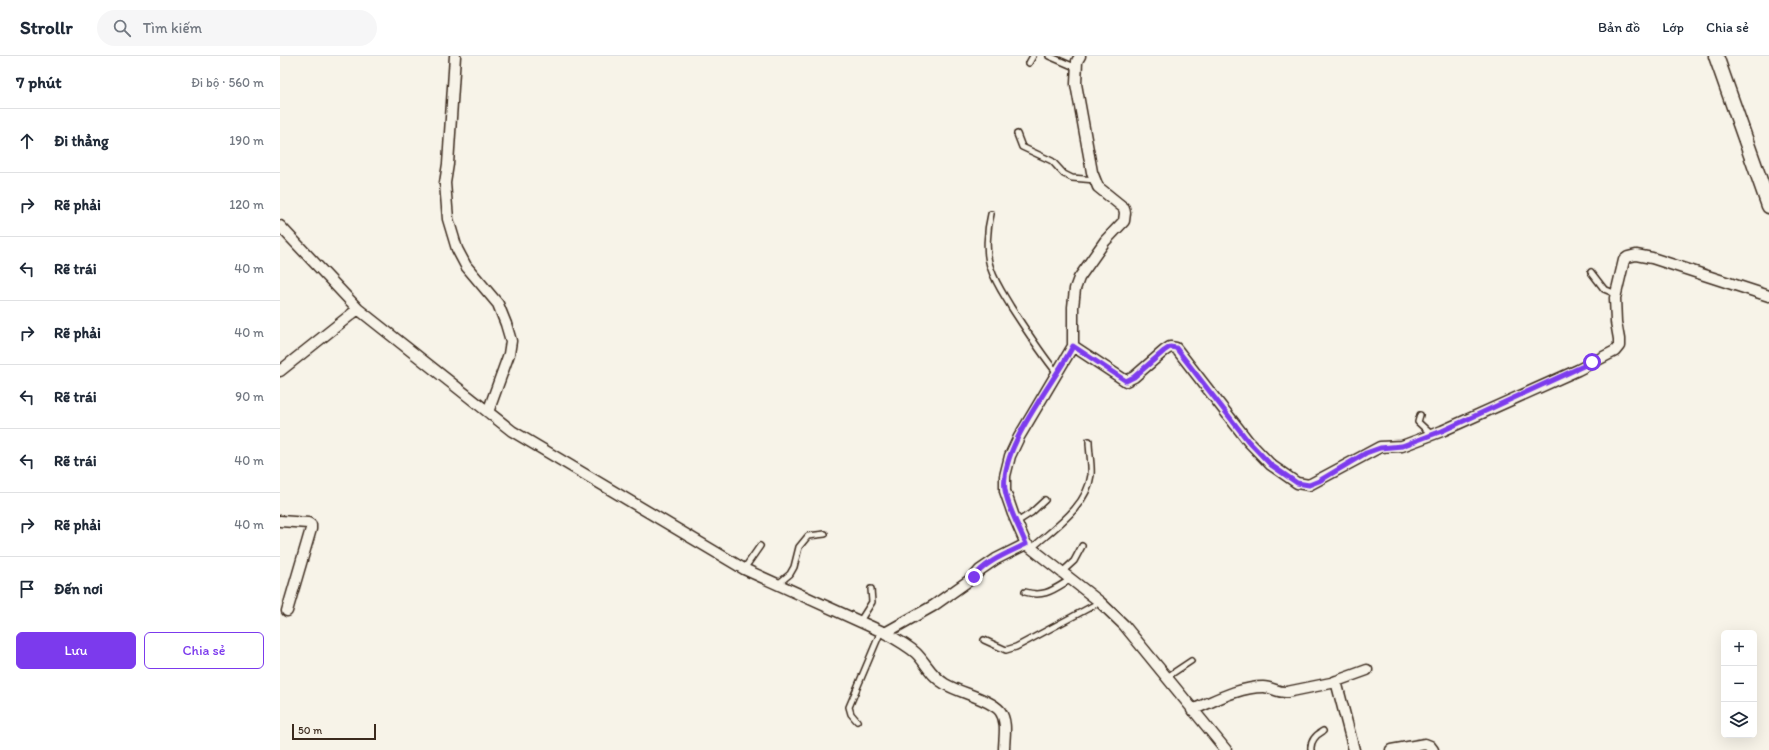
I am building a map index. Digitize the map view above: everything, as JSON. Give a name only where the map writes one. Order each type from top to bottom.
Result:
[{"type":"street","points":[[455,56],[448,164],[445,183],[448,219],[457,248],[466,266],[498,304],[511,341],[509,354],[488,412]]},
{"type":"street","points":[[1716,56],[1769,206]]},
{"type":"street","points":[[1076,60],[1076,84],[1092,172],[1098,187],[1124,208],[1124,221],[1105,242],[1079,278],[1075,289],[1073,346],[1019,436],[1010,456],[1005,476],[1005,491],[1017,522],[1029,546],[1100,602],[1124,625],[1226,750]]},
{"type":"street","points":[[280,226],[358,309],[512,431],[744,569],[883,632],[917,654],[930,673],[945,684],[998,709],[1003,716],[1005,725],[1004,750]]},
{"type":"street","points":[[1073,346],[1126,381],[1134,377],[1170,347],[1176,348],[1248,441],[1271,465],[1297,483],[1309,485],[1319,481],[1366,453],[1380,448],[1402,446],[1432,435],[1578,370],[1615,351],[1619,346],[1616,322],[1616,294],[1624,260],[1628,257],[1636,255],[1652,258],[1769,296]]},
{"type":"street","points":[[280,371],[358,309]]},
{"type":"street","points":[[280,521],[308,523],[311,524],[312,529],[287,611]]},
{"type":"street","points":[[883,632],[933,606],[974,577],[980,570],[996,559],[1029,546]]},
{"type":"street","points":[[1192,710],[1250,688],[1269,687],[1282,693],[1336,681],[1367,670]]},
{"type":"street","points":[[1336,681],[1354,750]]},
{"type":"street","points":[[1391,750],[1425,744],[1430,746],[1433,750]]},
{"type":"lane","points":[[1029,63],[1033,56]]},
{"type":"lane","points":[[1049,56],[1076,60]]},
{"type":"lane","points":[[1017,134],[1022,147],[1052,161],[1064,174],[1072,178],[1095,180]]},
{"type":"lane","points":[[991,214],[989,223],[988,248],[991,269],[1033,342],[1057,373]]},
{"type":"lane","points":[[1591,272],[1604,289],[1616,294]]},
{"type":"lane","points":[[1420,415],[1418,422],[1432,435]]},
{"type":"lane","points":[[1029,546],[1077,507],[1085,493],[1091,475],[1089,441]]},
{"type":"lane","points":[[1017,522],[1031,513],[1045,500]]},
{"type":"lane","points":[[778,584],[790,574],[794,567],[799,547],[808,536],[825,534]]},
{"type":"lane","points":[[744,569],[760,546]]},
{"type":"lane","points":[[1062,572],[1074,560],[1082,546]]},
{"type":"lane","points":[[1025,592],[1036,595],[1046,594],[1071,579]]},
{"type":"lane","points":[[860,621],[872,602],[871,589]]},
{"type":"lane","points":[[984,640],[1006,650],[1016,647],[1100,602]]},
{"type":"lane","points":[[857,721],[851,714],[849,707],[883,632]]},
{"type":"lane","points":[[1166,678],[1191,661]]},
{"type":"lane","points":[[1311,750],[1313,739],[1323,731]]},
{"type":"route","points":[[974,577],[980,570],[996,559],[1026,544],[1005,491],[1005,476],[1010,456],[1019,436],[1073,346],[1126,381],[1134,377],[1170,347],[1176,348],[1248,441],[1271,465],[1297,483],[1309,485],[1319,481],[1366,453],[1380,448],[1402,446],[1442,431],[1578,370],[1592,362]]}]
